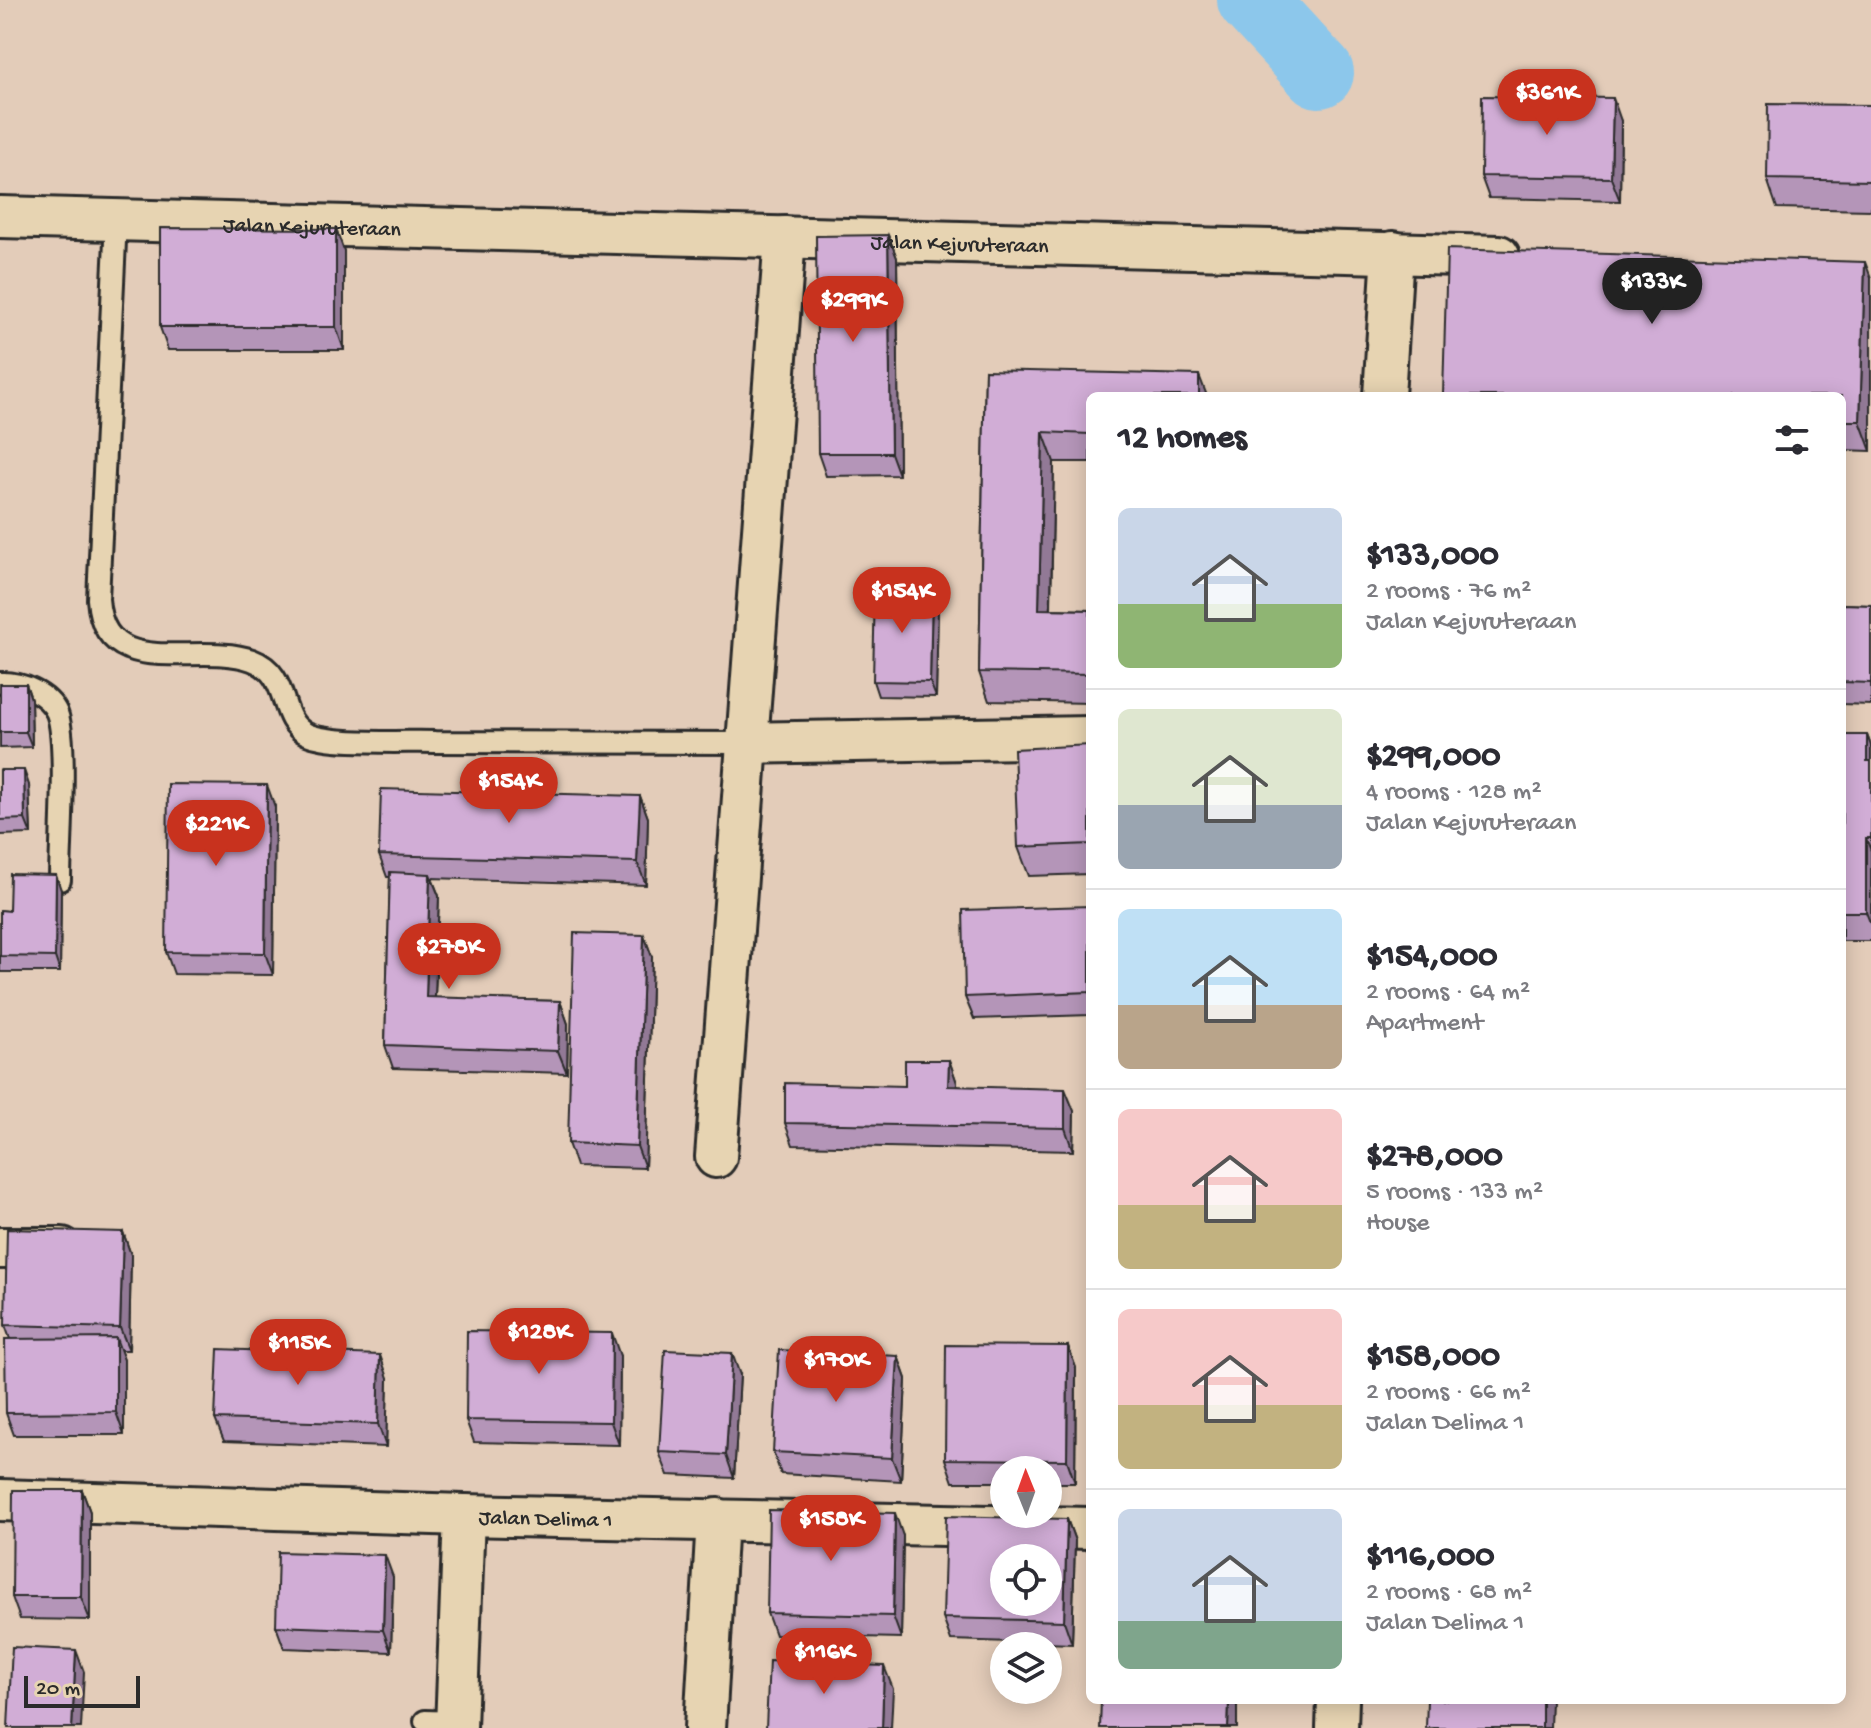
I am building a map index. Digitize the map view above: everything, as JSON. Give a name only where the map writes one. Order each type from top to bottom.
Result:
[{"type":"street","name":"Jalan Kejuruteraan","points":[[0,217],[1537,257]]},
{"type":"street","points":[[716,1157],[785,237]]},
{"type":"street","points":[[1384,392],[1393,252]]},
{"type":"street","points":[[745,743],[1086,737]]},
{"type":"street","points":[[0,1248],[102,1248]]},
{"type":"street","name":"Jalan Delima 1","points":[[0,1500],[464,1515],[1086,1528]]},
{"type":"street","points":[[446,1724],[464,1515]]},
{"type":"street","points":[[705,1728],[717,1519]]},
{"type":"street","points":[[1337,1728],[1338,1704]]},
{"type":"lane","points":[[116,220],[98,599],[99,621],[108,638],[126,649],[230,655],[253,661],[270,671],[280,684],[293,725],[309,735],[392,741],[745,743]]},
{"type":"lane","points":[[0,683],[39,692],[56,712],[61,736],[60,880]]},
{"type":"building","points":[[1482,96],[1613,98],[1611,178],[1481,176]]},
{"type":"building","points":[[1768,104],[1871,105],[1871,181],[1767,179]]},
{"type":"building","points":[[160,228],[336,229],[336,327],[160,327]]},
{"type":"building","points":[[888,235],[891,453],[818,453],[816,236]]},
{"type":"building","points":[[1447,249],[1865,262],[1860,421],[1846,421],[1846,392],[1443,392]]},
{"type":"building","points":[[985,370],[1199,375],[1199,392],[1086,392],[1086,434],[1043,432],[1039,609],[1086,610],[1086,674],[979,672]]},
{"type":"building","points":[[875,588],[932,589],[930,682],[873,681]]},
{"type":"building","points":[[1846,604],[1871,605],[1871,683],[1846,682]]},
{"type":"building","points":[[0,684],[26,684],[26,732],[0,732]]},
{"type":"building","points":[[1846,735],[1867,735],[1867,761],[1871,761],[1871,838],[1866,838],[1866,912],[1846,912]]},
{"type":"building","points":[[1086,745],[1086,844],[1018,847],[1014,749]]},
{"type":"building","points":[[0,770],[24,770],[25,819],[0,820]]},
{"type":"building","points":[[168,784],[267,785],[265,953],[166,952]]},
{"type":"building","points":[[381,789],[640,796],[637,862],[379,855]]},
{"type":"building","points":[[390,872],[430,874],[426,997],[560,1001],[558,1051],[385,1045]]},
{"type":"building","points":[[10,874],[56,875],[55,957],[0,956],[0,910],[9,911]]},
{"type":"building","points":[[1086,906],[1086,992],[965,997],[963,910]]},
{"type":"building","points":[[574,933],[644,935],[637,1146],[568,1143]]},
{"type":"building","points":[[905,1060],[949,1060],[948,1086],[1065,1089],[1065,1128],[785,1123],[785,1083],[905,1086]]},
{"type":"building","points":[[7,1229],[123,1232],[120,1328],[5,1325]]},
{"type":"building","points":[[467,1331],[612,1333],[611,1422],[466,1420]]},
{"type":"building","points":[[116,1338],[116,1412],[6,1413],[5,1339]]},
{"type":"building","points":[[946,1345],[1068,1346],[1067,1460],[1062,1460],[1062,1456],[945,1459]]},
{"type":"building","points":[[218,1349],[380,1355],[378,1424],[215,1419]]},
{"type":"building","points":[[665,1350],[732,1353],[726,1455],[659,1452]]},
{"type":"building","points":[[779,1350],[898,1356],[892,1458],[773,1452]]},
{"type":"building","points":[[13,1490],[82,1490],[81,1597],[12,1597]]},
{"type":"building","points":[[769,1510],[895,1513],[893,1616],[767,1613]]},
{"type":"building","points":[[946,1516],[990,1517],[990,1528],[1062,1528],[1062,1519],[1067,1519],[1064,1621],[943,1618]]},
{"type":"building","points":[[278,1552],[385,1555],[383,1630],[276,1626]]},
{"type":"building","points":[[12,1647],[76,1650],[72,1728],[8,1728]]},
{"type":"building","points":[[769,1661],[884,1666],[882,1728],[766,1728]]},
{"type":"building","points":[[1101,1704],[1229,1704],[1228,1728],[1100,1728]]},
{"type":"building","points":[[1427,1704],[1542,1704],[1542,1728],[1426,1728]]},
{"type":"waterway","points":[[1252,0],[1319,73]]}]
